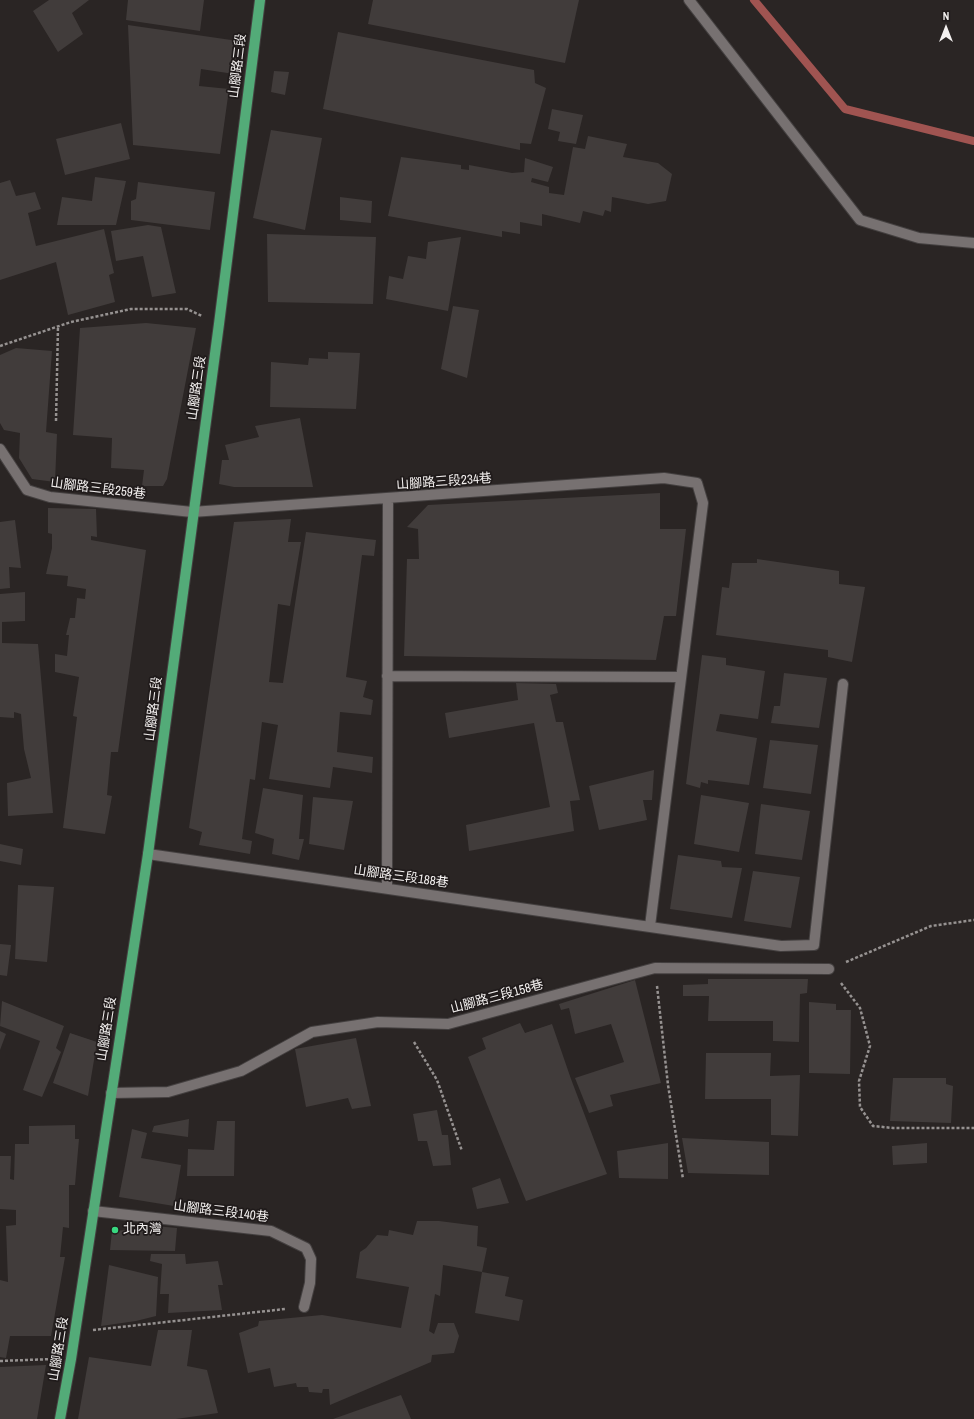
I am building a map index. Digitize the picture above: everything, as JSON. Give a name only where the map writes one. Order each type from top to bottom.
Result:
[{"type":"main road","name":"山腳路三段","points":[[60,1419],[71,1359],[148,854],[192,512],[219,324],[260,0]]},
{"type":"lane","points":[[689,0],[860,220],[919,238],[974,243]]},
{"type":"lane","name":"山腳路三段259巷","points":[[0,449],[27,490],[50,497],[192,512]]},
{"type":"lane","name":"山腳路三段234巷","points":[[192,512],[388,500],[664,478],[697,483],[703,502],[681,677]]},
{"type":"lane","points":[[387,888],[388,500]]},
{"type":"lane","points":[[388,676],[681,677],[650,926]]},
{"type":"lane","name":"山腳路三段188巷","points":[[148,854],[781,946],[814,945],[843,684]]},
{"type":"lane","name":"山腳路三段158巷","points":[[111,1094],[168,1092],[241,1071],[312,1032],[378,1022],[448,1024],[655,968],[829,968]]},
{"type":"lane","name":"山腳路三段140巷","points":[[93,1211],[271,1231],[306,1248],[311,1259],[310,1283],[304,1307]]},
{"type":"path","points":[[0,346],[71,322],[131,309],[187,309],[219,324]]},
{"type":"path","points":[[56,421],[58,326]]},
{"type":"path","points":[[974,920],[931,926],[829,968],[860,1008],[870,1046],[859,1081],[860,1106],[873,1126],[893,1128],[974,1128]]},
{"type":"path","points":[[655,968],[668,1085],[683,1179]]},
{"type":"path","points":[[400,1023],[420,1050],[437,1080],[462,1151]]},
{"type":"path","points":[[75,1332],[304,1307]]},
{"type":"path","points":[[0,1361],[71,1359]]},
{"type":"building","points":[[49,0],[89,0],[72,13],[83,34],[58,52],[33,11]]},
{"type":"building","points":[[128,0],[204,0],[200,31],[126,20]]},
{"type":"building","points":[[373,0],[579,0],[565,63],[368,24]]},
{"type":"building","points":[[128,25],[238,41],[234,74],[201,69],[199,86],[229,89],[220,154],[133,145]]},
{"type":"building","points":[[338,32],[534,70],[535,83],[546,88],[531,144],[520,143],[520,150],[323,109]]},
{"type":"building","points":[[274,71],[289,72],[285,95],[271,92]]},
{"type":"building","points":[[552,109],[583,115],[576,144],[558,141],[560,132],[548,129]]},
{"type":"building","points":[[121,123],[130,159],[65,175],[56,139]]},
{"type":"building","points":[[271,130],[322,138],[305,230],[253,218]]},
{"type":"building","points":[[588,136],[627,144],[623,157],[658,163],[672,174],[666,201],[648,204],[612,197],[611,212],[605,210],[603,216],[583,211],[580,223],[542,214],[542,226],[520,222],[520,234],[502,231],[502,237],[388,216],[401,157],[461,165],[461,169],[469,170],[469,165],[512,173],[524,172],[525,158],[553,167],[548,182],[532,178],[531,182],[549,187],[549,193],[564,195],[573,147],[585,149]]},
{"type":"building","points":[[95,177],[126,181],[116,225],[57,225],[62,197],[92,201]]},
{"type":"building","points":[[10,180],[16,196],[35,192],[41,209],[28,213],[36,246],[104,229],[114,273],[109,275],[115,302],[68,315],[56,262],[0,280],[0,183]]},
{"type":"building","points":[[138,182],[215,192],[210,230],[131,220],[131,201],[136,199]]},
{"type":"building","points":[[340,197],[372,201],[371,223],[340,220]]},
{"type":"building","points":[[148,225],[161,227],[176,293],[152,297],[143,256],[116,261],[111,231]]},
{"type":"building","points":[[267,234],[376,237],[373,304],[268,302]]},
{"type":"building","points":[[461,237],[448,311],[386,299],[389,276],[403,279],[408,256],[426,259],[428,242]]},
{"type":"building","points":[[453,306],[479,310],[467,378],[441,369]]},
{"type":"building","points":[[146,323],[196,328],[167,479],[163,486],[142,486],[144,470],[111,468],[112,438],[73,435],[80,328]]},
{"type":"building","points":[[16,348],[52,351],[46,432],[57,434],[55,482],[32,479],[19,458],[20,433],[4,430],[0,423],[0,355]]},
{"type":"building","points":[[328,352],[360,353],[356,409],[270,407],[271,362],[308,365],[309,358],[328,359]]},
{"type":"building","points":[[300,418],[313,487],[234,487],[219,484],[222,460],[229,460],[225,445],[259,437],[255,426]]},
{"type":"building","points":[[660,493],[660,529],[686,529],[676,616],[664,616],[656,660],[404,656],[407,559],[419,559],[418,529],[407,527],[428,505]]},
{"type":"building","points":[[48,508],[96,509],[97,537],[91,536],[91,540],[146,550],[118,752],[111,752],[107,795],[112,796],[105,834],[63,828],[77,717],[73,716],[79,677],[55,672],[55,654],[67,656],[69,635],[66,635],[70,618],[75,618],[77,598],[85,599],[86,589],[67,586],[68,576],[46,574],[52,548],[52,534],[48,533]]},
{"type":"building","points":[[291,519],[288,542],[301,542],[290,606],[278,604],[269,682],[283,683],[306,532],[376,540],[374,556],[362,555],[346,677],[367,681],[363,697],[373,700],[371,715],[340,712],[337,752],[373,757],[372,773],[333,767],[330,788],[269,779],[278,725],[262,722],[255,780],[250,779],[242,839],[252,841],[250,854],[199,845],[202,832],[189,828],[234,522]]},
{"type":"building","points":[[15,520],[21,568],[9,567],[10,588],[0,589],[0,522]]},
{"type":"building","points":[[757,559],[839,571],[839,584],[865,587],[852,662],[828,657],[828,650],[716,635],[722,587],[729,588],[732,563],[757,563]]},
{"type":"building","points":[[25,592],[25,621],[2,622],[2,643],[38,644],[53,813],[8,816],[7,783],[31,778],[24,749],[21,714],[14,712],[14,718],[0,717],[0,594]]},
{"type":"building","points":[[702,655],[726,658],[726,665],[765,671],[758,719],[720,714],[716,731],[757,738],[749,785],[708,780],[708,784],[701,782],[700,788],[686,784]]},
{"type":"building","points":[[784,673],[827,678],[819,728],[771,723],[774,706],[780,706]]},
{"type":"building","points":[[516,683],[556,684],[558,693],[550,695],[556,722],[563,722],[580,800],[570,801],[574,831],[469,851],[466,825],[550,807],[534,723],[449,738],[445,713],[518,700]]},
{"type":"building","points":[[770,740],[818,745],[811,794],[763,788]]},
{"type":"building","points":[[654,770],[652,800],[643,800],[647,820],[599,830],[589,786]]},
{"type":"building","points":[[263,788],[303,795],[299,839],[304,839],[299,860],[272,854],[274,839],[255,833]]},
{"type":"building","points":[[701,795],[749,803],[739,852],[694,844]]},
{"type":"building","points":[[313,797],[353,801],[344,850],[309,844]]},
{"type":"building","points":[[761,804],[810,811],[802,860],[755,854]]},
{"type":"building","points":[[0,844],[23,849],[21,865],[0,861]]},
{"type":"building","points":[[678,855],[721,861],[722,867],[742,868],[732,918],[670,909]]},
{"type":"building","points":[[753,871],[800,877],[791,928],[744,921]]},
{"type":"building","points":[[18,885],[54,887],[47,962],[15,959]]},
{"type":"building","points":[[0,944],[11,945],[7,976],[0,975]]},
{"type":"building","points":[[708,979],[808,979],[807,993],[800,994],[799,1042],[773,1041],[773,1021],[708,1021],[709,996],[683,996],[683,985],[708,984]]},
{"type":"building","points":[[635,980],[661,1083],[610,1095],[613,1106],[589,1113],[575,1078],[624,1062],[611,1024],[575,1034],[569,1008],[561,1010],[559,1004]]},
{"type":"building","points":[[2,1001],[64,1026],[56,1048],[61,1052],[42,1097],[23,1090],[40,1041],[0,1026]]},
{"type":"building","points":[[809,1002],[836,1004],[836,1010],[851,1010],[850,1074],[809,1073]]},
{"type":"building","points":[[520,1023],[525,1033],[552,1024],[607,1174],[526,1201],[468,1057],[486,1049],[482,1038]]},
{"type":"building","points":[[0,1031],[6,1034],[0,1050]]},
{"type":"building","points":[[70,1033],[97,1042],[88,1096],[53,1083]]},
{"type":"building","points":[[356,1038],[371,1106],[352,1109],[348,1098],[306,1107],[295,1049]]},
{"type":"building","points":[[706,1053],[771,1053],[770,1076],[800,1075],[798,1136],[771,1135],[771,1099],[705,1099]]},
{"type":"building","points":[[893,1078],[946,1078],[946,1084],[953,1086],[951,1123],[890,1121]]},
{"type":"building","points":[[437,1110],[442,1135],[448,1135],[451,1165],[433,1166],[427,1141],[418,1141],[413,1114]]},
{"type":"building","points":[[189,1119],[188,1137],[152,1132],[154,1126]]},
{"type":"building","points":[[217,1121],[235,1121],[234,1176],[187,1176],[188,1149],[214,1150]]},
{"type":"building","points":[[75,1125],[75,1139],[79,1139],[75,1185],[69,1185],[69,1228],[63,1227],[60,1257],[65,1257],[51,1336],[10,1336],[6,1358],[0,1357],[0,1280],[8,1282],[6,1226],[16,1225],[16,1210],[0,1209],[0,1156],[11,1156],[10,1179],[14,1180],[15,1144],[29,1144],[29,1126]]},
{"type":"building","points":[[132,1129],[147,1133],[141,1158],[181,1165],[174,1206],[119,1197]]},
{"type":"building","points":[[682,1138],[769,1142],[769,1175],[688,1173]]},
{"type":"building","points":[[668,1143],[668,1179],[619,1178],[617,1151]]},
{"type":"building","points":[[927,1143],[927,1163],[893,1165],[892,1146]]},
{"type":"building","points":[[500,1178],[509,1203],[477,1209],[472,1188]]},
{"type":"building","points":[[417,1221],[439,1221],[478,1226],[477,1246],[487,1248],[482,1272],[443,1265],[440,1296],[435,1294],[429,1331],[434,1334],[438,1323],[454,1323],[459,1336],[454,1353],[432,1355],[431,1362],[330,1405],[329,1389],[323,1389],[322,1393],[309,1392],[308,1387],[297,1387],[296,1383],[274,1387],[270,1368],[248,1373],[239,1333],[258,1326],[259,1321],[322,1315],[401,1328],[409,1287],[356,1278],[360,1252],[366,1248],[377,1235],[388,1236],[389,1230],[413,1235]]},
{"type":"building","points":[[143,1225],[177,1228],[175,1251],[110,1250],[112,1231],[142,1229]]},
{"type":"building","points":[[151,1254],[185,1254],[186,1264],[218,1261],[223,1285],[218,1285],[222,1310],[168,1313],[169,1294],[160,1294],[162,1264],[150,1261]]},
{"type":"building","points":[[109,1265],[158,1277],[156,1316],[136,1321],[101,1326]]},
{"type":"building","points":[[482,1272],[509,1277],[505,1296],[523,1300],[519,1321],[475,1313]]},
{"type":"building","points":[[158,1330],[192,1330],[187,1366],[207,1370],[218,1413],[176,1419],[78,1419],[89,1357],[151,1366]]},
{"type":"building","points":[[46,1365],[37,1419],[0,1419],[0,1367]]},
{"type":"building","points":[[401,1395],[411,1419],[333,1419]]},
{"type":"waterway","points":[[754,0],[845,109],[974,141]]},
{"type":"place","name":"北內灣","points":[[115,1230]]}]
